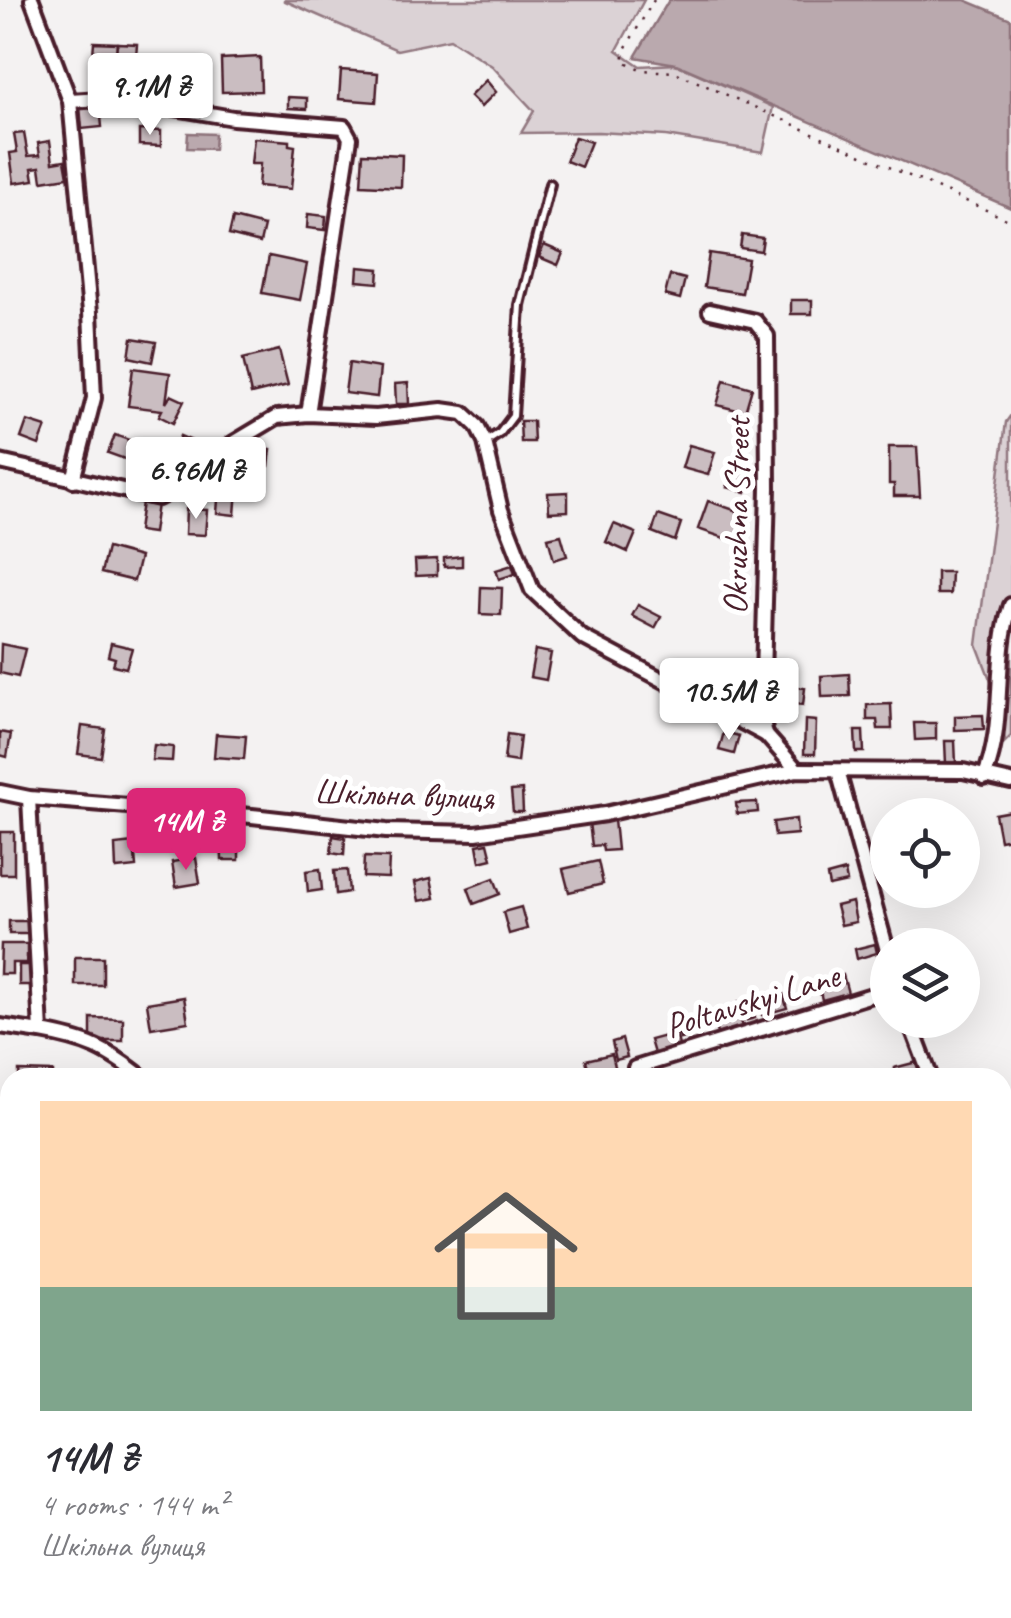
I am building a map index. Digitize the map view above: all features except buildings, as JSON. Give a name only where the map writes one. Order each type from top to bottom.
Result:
[{"type":"street","points":[[32,0],[70,100],[94,398],[73,480]]},
{"type":"street","points":[[70,100],[116,98],[233,118],[344,126],[350,138],[308,414]]},
{"type":"street","name":"Okruzhna Street","points":[[710,311],[755,321],[767,336],[762,716],[766,736]]},
{"type":"street","points":[[0,462],[158,498],[218,466],[232,444],[276,418],[308,414],[376,418],[442,410],[463,413],[478,426],[485,442],[501,510],[532,590],[582,637],[766,736],[797,770]]},
{"type":"street","points":[[984,778],[993,757],[1011,606]]},
{"type":"street","name":"Шкільна вулиця","points":[[0,792],[386,832],[476,833],[605,814],[797,770],[963,771],[1011,782]]},
{"type":"street","points":[[838,771],[881,928]]},
{"type":"street","points":[[30,798],[41,1032]]},
{"type":"street","name":"Poltavskyi Lane","points":[[635,1068],[870,996]]},
{"type":"street","points":[[0,1026],[73,1038],[112,1052],[132,1068]]},
{"type":"street","points":[[916,1038],[927,1068]]},
{"type":"lane","points":[[485,442],[500,434],[513,416],[520,305],[550,184]]},
{"type":"path","points":[[654,0],[625,49],[623,61],[642,70],[674,72],[1011,221]]},
{"type":"shaded area","points":[[283,0],[644,0],[617,50],[640,66],[676,64],[773,107],[763,152],[666,136],[521,133],[534,111],[492,66],[450,39],[397,50]]},
{"type":"shaded area","points":[[669,0],[965,0],[1011,19],[1011,208],[676,64],[635,57]]},
{"type":"shaded area","points":[[188,133],[215,134],[214,149],[187,148]]},
{"type":"shaded area","points":[[1011,415],[1011,736],[1005,742],[1001,708],[977,645],[1006,422]]}]
